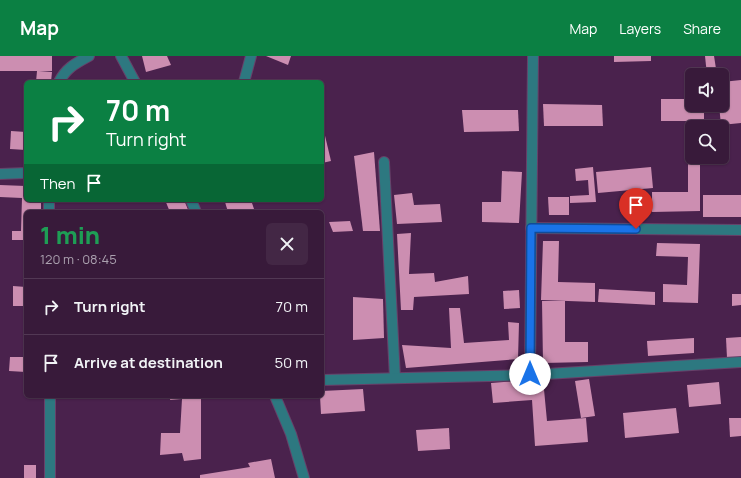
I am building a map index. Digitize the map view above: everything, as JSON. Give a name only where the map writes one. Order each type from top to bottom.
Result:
[{"type":"street","points":[[60,80],[64,72],[75,63],[89,56]]},
{"type":"street","points":[[121,56],[134,80]]},
{"type":"street","points":[[245,80],[251,56]]},
{"type":"street","points":[[530,374],[533,56]]},
{"type":"street","points":[[384,162],[396,378]]},
{"type":"street","points":[[0,174],[24,173]]},
{"type":"street","points":[[531,228],[741,230]]},
{"type":"street","points":[[324,380],[530,374],[741,362]]},
{"type":"street","points":[[50,398],[50,478]]},
{"type":"street","points":[[276,398],[292,434],[304,478]]},
{"type":"building","points":[[0,56],[52,56],[52,71],[39,72],[52,72],[51,80],[36,80],[37,71],[0,71]]},
{"type":"building","points":[[142,56],[167,56],[171,65],[146,72]]},
{"type":"building","points":[[266,56],[291,56],[288,65]]},
{"type":"building","points":[[614,56],[651,56],[651,61],[614,62]]},
{"type":"building","points":[[705,56],[714,56],[716,68],[706,68]]},
{"type":"building","points":[[741,80],[741,123],[729,124],[729,120],[720,120],[720,112],[729,112],[729,81]]},
{"type":"building","points":[[661,99],[685,99],[685,112],[704,112],[704,120],[661,121]]},
{"type":"building","points":[[543,104],[602,105],[603,126],[544,126]]},
{"type":"building","points":[[462,110],[518,110],[519,131],[464,132]]},
{"type":"building","points":[[11,131],[24,132],[24,150],[10,149]]},
{"type":"building","points":[[324,131],[331,161],[324,163]]},
{"type":"building","points":[[374,152],[380,231],[363,231],[354,156]]},
{"type":"building","points":[[688,164],[700,164],[700,211],[652,212],[652,192],[688,192]]},
{"type":"building","points":[[593,167],[596,202],[570,203],[570,196],[589,195],[588,180],[576,181],[575,169]]},
{"type":"building","points":[[651,167],[653,188],[598,193],[596,172]]},
{"type":"building","points":[[502,171],[522,172],[519,223],[482,222],[482,202],[501,202]]},
{"type":"building","points":[[0,185],[24,186],[24,202],[41,202],[41,210],[24,210],[24,240],[12,240],[12,231],[21,231],[22,198],[0,197]]},
{"type":"building","points":[[412,193],[414,205],[440,204],[442,222],[397,224],[394,195]]},
{"type":"building","points":[[703,195],[741,195],[741,217],[703,217]]},
{"type":"building","points":[[548,197],[569,197],[569,215],[549,215]]},
{"type":"building","points":[[166,202],[185,202],[188,210],[169,210]]},
{"type":"building","points":[[225,202],[252,202],[254,210],[227,210]]},
{"type":"building","points":[[350,221],[353,231],[333,232],[329,222]]},
{"type":"building","points":[[411,233],[409,274],[434,273],[435,282],[468,276],[469,294],[414,297],[413,310],[401,310],[397,234]]},
{"type":"building","points":[[543,241],[559,241],[558,282],[595,283],[595,302],[541,300]]},
{"type":"building","points":[[657,243],[700,244],[698,303],[663,302],[663,284],[687,285],[688,257],[656,256]]},
{"type":"building","points":[[13,286],[24,287],[24,306],[13,306]]},
{"type":"building","points":[[599,289],[655,292],[655,305],[598,302]]},
{"type":"building","points":[[519,290],[520,308],[504,309],[503,291]]},
{"type":"building","points":[[732,294],[741,294],[741,305],[732,306]]},
{"type":"building","points":[[353,297],[383,299],[384,338],[353,340]]},
{"type":"building","points":[[542,301],[565,301],[565,342],[588,342],[588,362],[543,363]]},
{"type":"building","points":[[449,308],[460,308],[464,343],[509,340],[508,322],[519,323],[518,359],[406,368],[402,345],[451,348]]},
{"type":"building","points":[[741,337],[741,357],[727,358],[726,338]]},
{"type":"building","points":[[694,338],[694,353],[648,356],[647,341]]},
{"type":"building","points":[[10,357],[24,357],[24,372],[9,371]]},
{"type":"building","points":[[543,379],[547,421],[586,418],[588,442],[535,446],[532,400],[493,403],[491,383]]},
{"type":"building","points":[[589,379],[595,416],[581,418],[575,381]]},
{"type":"building","points":[[719,382],[721,404],[689,407],[687,385]]},
{"type":"building","points":[[363,389],[365,411],[321,414],[320,398],[324,398],[324,391]]},
{"type":"building","points":[[170,398],[201,398],[201,459],[184,461],[182,453],[160,455],[161,433],[180,433],[182,399],[170,400]]},
{"type":"building","points":[[676,408],[679,433],[625,438],[623,413]]},
{"type":"building","points":[[729,418],[741,418],[741,436],[730,437]]},
{"type":"building","points":[[449,428],[450,449],[418,451],[416,430]]},
{"type":"building","points":[[271,459],[275,478],[200,478],[200,475],[250,467],[248,463]]},
{"type":"building","points":[[24,465],[36,465],[36,478],[24,478]]},
{"type":"route","points":[[530,374],[531,228],[636,229]]}]
